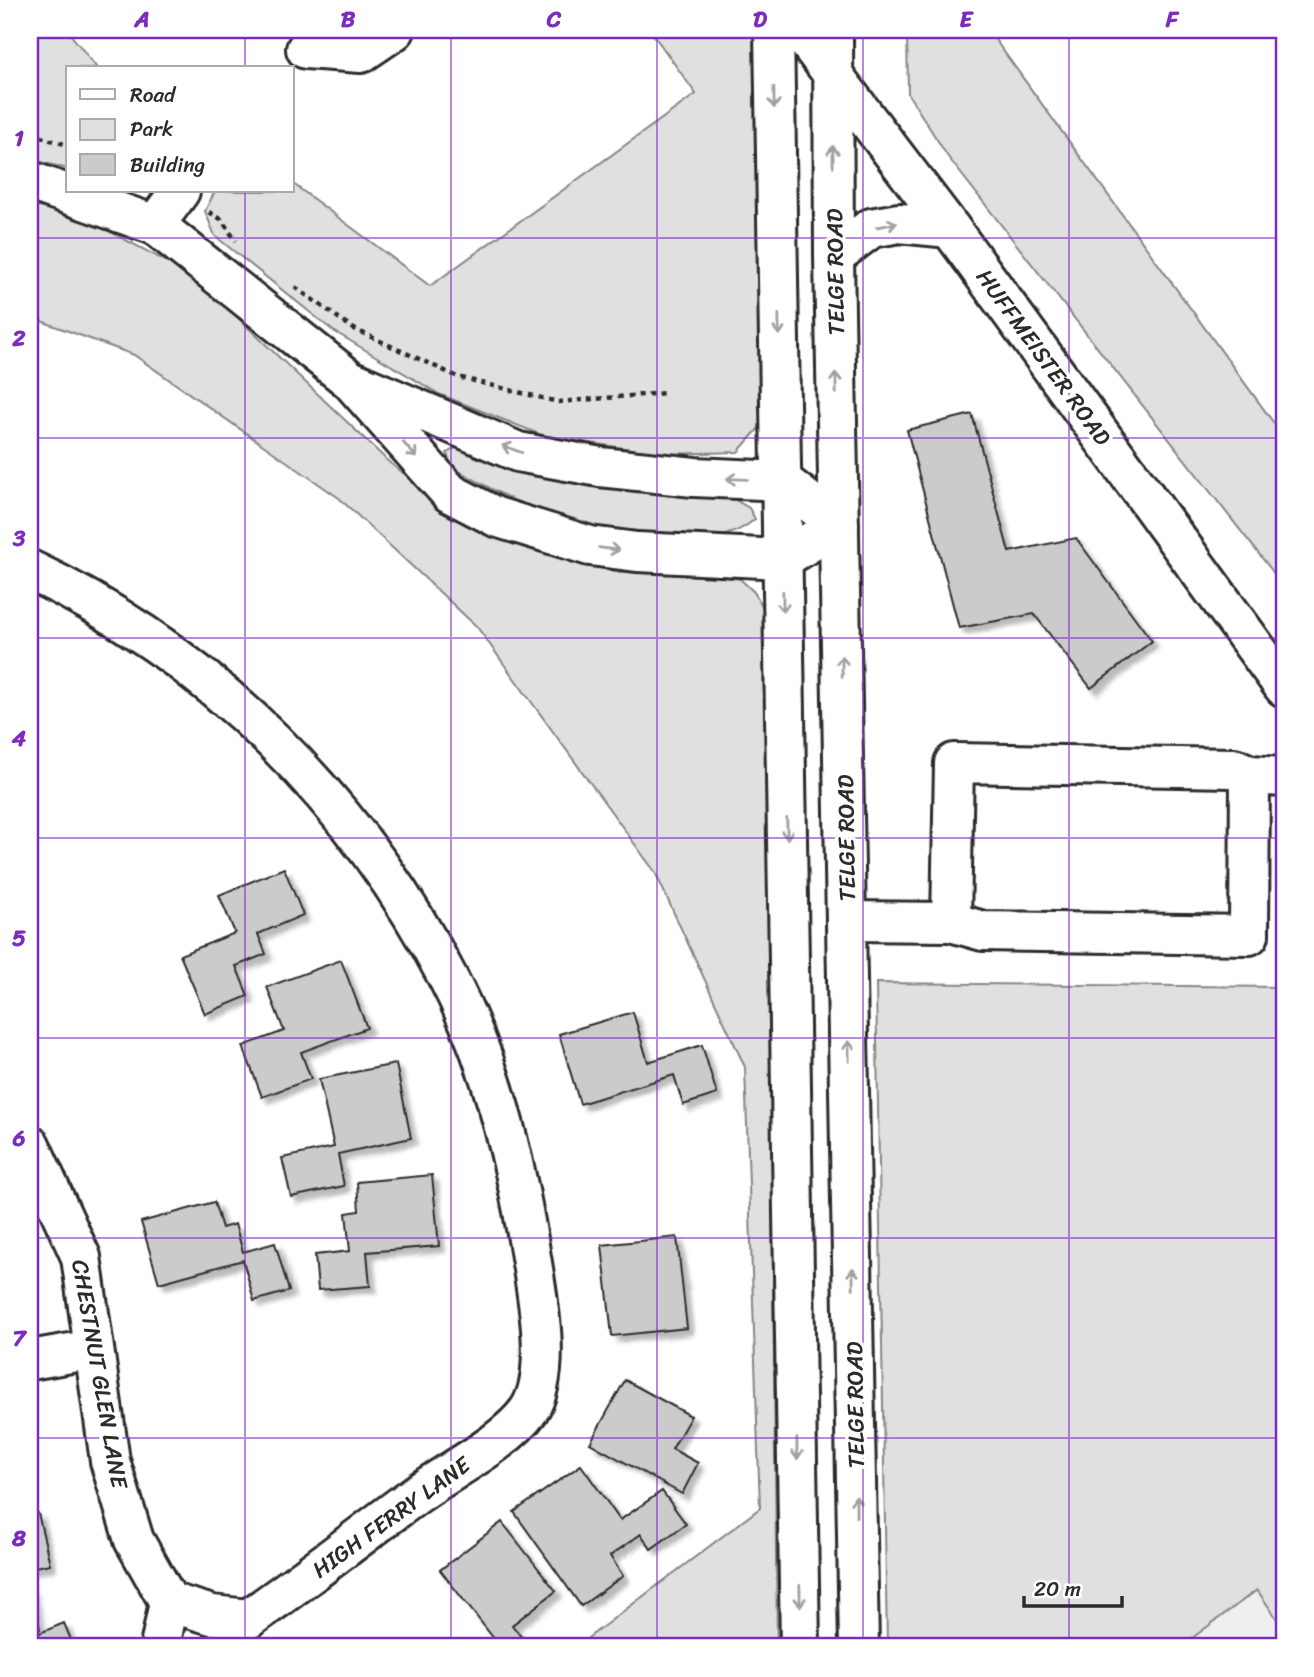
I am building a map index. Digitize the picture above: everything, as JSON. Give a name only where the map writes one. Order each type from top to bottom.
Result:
[{"type":"street","points":[[303,49],[361,53],[395,30]]},
{"type":"street","points":[[774,30],[800,1647]]},
{"type":"street","name":"HUFFMEISTER ROAD","points":[[799,30],[950,229],[1284,687]]},
{"type":"street","name":"TELGE ROAD","points":[[833,30],[834,256],[859,1647]]},
{"type":"street","points":[[30,181],[155,225],[350,380],[450,493],[496,517],[590,546],[637,552],[782,559],[839,525],[782,481],[694,477],[600,467],[518,452],[350,380]]},
{"type":"street","points":[[155,225],[179,192]]},
{"type":"street","points":[[834,256],[871,228],[900,223],[950,229]]},
{"type":"street","name":"HIGH FERRY LANE","points":[[30,570],[140,631],[218,688],[290,756],[396,888],[449,980],[487,1073],[518,1180],[534,1278],[543,1367],[529,1409],[496,1441],[419,1493],[236,1627]]},
{"type":"street","points":[[847,920],[951,922],[983,932],[1249,936],[1267,776],[1234,768],[954,763],[951,922]]},
{"type":"street","name":"CHESTNUT GLEN LANE","points":[[30,1145],[81,1256],[110,1461],[134,1540],[169,1602]]},
{"type":"street","points":[[30,1360],[94,1349]]},
{"type":"street","points":[[799,1545],[857,1545]]},
{"type":"street","points":[[160,1647],[169,1602],[236,1627]]},
{"type":"path","points":[[30,134],[66,144]]},
{"type":"path","points":[[181,192],[221,219],[240,247]]},
{"type":"path","points":[[292,284],[354,329],[458,377],[558,401],[666,393]]},
{"type":"shaded area","points":[[1257,1590],[1284,1629],[1284,1647],[1180,1647]]},
{"type":"green space","points":[[30,30],[67,30],[95,66],[66,66],[66,168],[30,159]]},
{"type":"green space","points":[[650,30],[757,30],[760,427],[738,452],[663,454],[544,436],[439,394],[332,330],[215,236],[205,211],[214,192],[294,192],[294,184],[430,286],[696,94]]},
{"type":"green space","points":[[907,30],[988,30],[1284,437],[1284,586],[948,157],[908,94]]},
{"type":"green space","points":[[30,205],[84,218],[194,276],[391,464],[442,502],[522,545],[614,572],[702,574],[740,579],[754,592],[766,613],[777,1647],[576,1647],[760,1508],[745,1067],[655,872],[477,627],[339,498],[134,355],[30,317]]},
{"type":"green space","points":[[461,445],[507,464],[573,482],[683,496],[730,497],[749,508],[755,519],[732,533],[705,539],[674,541],[641,538],[576,523],[523,504],[451,467],[447,453]]},
{"type":"green space","points":[[876,983],[1284,987],[1284,1629],[1257,1590],[1180,1647],[887,1647]]},
{"type":"building","points":[[972,414],[1009,552],[1076,538],[1152,641],[1091,688],[1034,614],[959,628],[907,430]]},
{"type":"building","points":[[284,868],[303,915],[258,934],[266,954],[236,966],[248,996],[205,1014],[180,955],[235,933],[219,895]]},
{"type":"building","points":[[341,960],[367,1028],[301,1052],[311,1079],[262,1097],[243,1046],[284,1031],[267,987]]},
{"type":"building","points":[[633,1012],[648,1062],[702,1045],[717,1094],[683,1105],[674,1075],[580,1104],[559,1034]]},
{"type":"building","points":[[396,1064],[411,1138],[338,1154],[344,1186],[291,1197],[282,1158],[334,1147],[319,1079]]},
{"type":"building","points":[[432,1175],[439,1246],[367,1252],[370,1286],[318,1290],[315,1255],[350,1251],[346,1213],[359,1211],[357,1182]]},
{"type":"building","points":[[214,1202],[222,1228],[235,1224],[243,1252],[275,1243],[289,1291],[254,1301],[243,1260],[159,1283],[141,1222]]},
{"type":"building","points":[[677,1237],[687,1328],[612,1336],[602,1245]]},
{"type":"building","points":[[625,1380],[691,1416],[672,1449],[698,1463],[682,1494],[590,1443]]},
{"type":"building","points":[[581,1465],[620,1520],[662,1491],[686,1524],[651,1549],[641,1534],[610,1556],[623,1576],[581,1606],[514,1512]]},
{"type":"building","points":[[38,1513],[50,1564],[30,1568],[30,1515]]},
{"type":"building","points":[[502,1522],[556,1591],[512,1625],[529,1647],[486,1647],[495,1640],[440,1570]]},
{"type":"building","points":[[30,1585],[40,1629],[30,1632]]},
{"type":"building","points":[[64,1623],[74,1647],[30,1647],[30,1637]]}]
